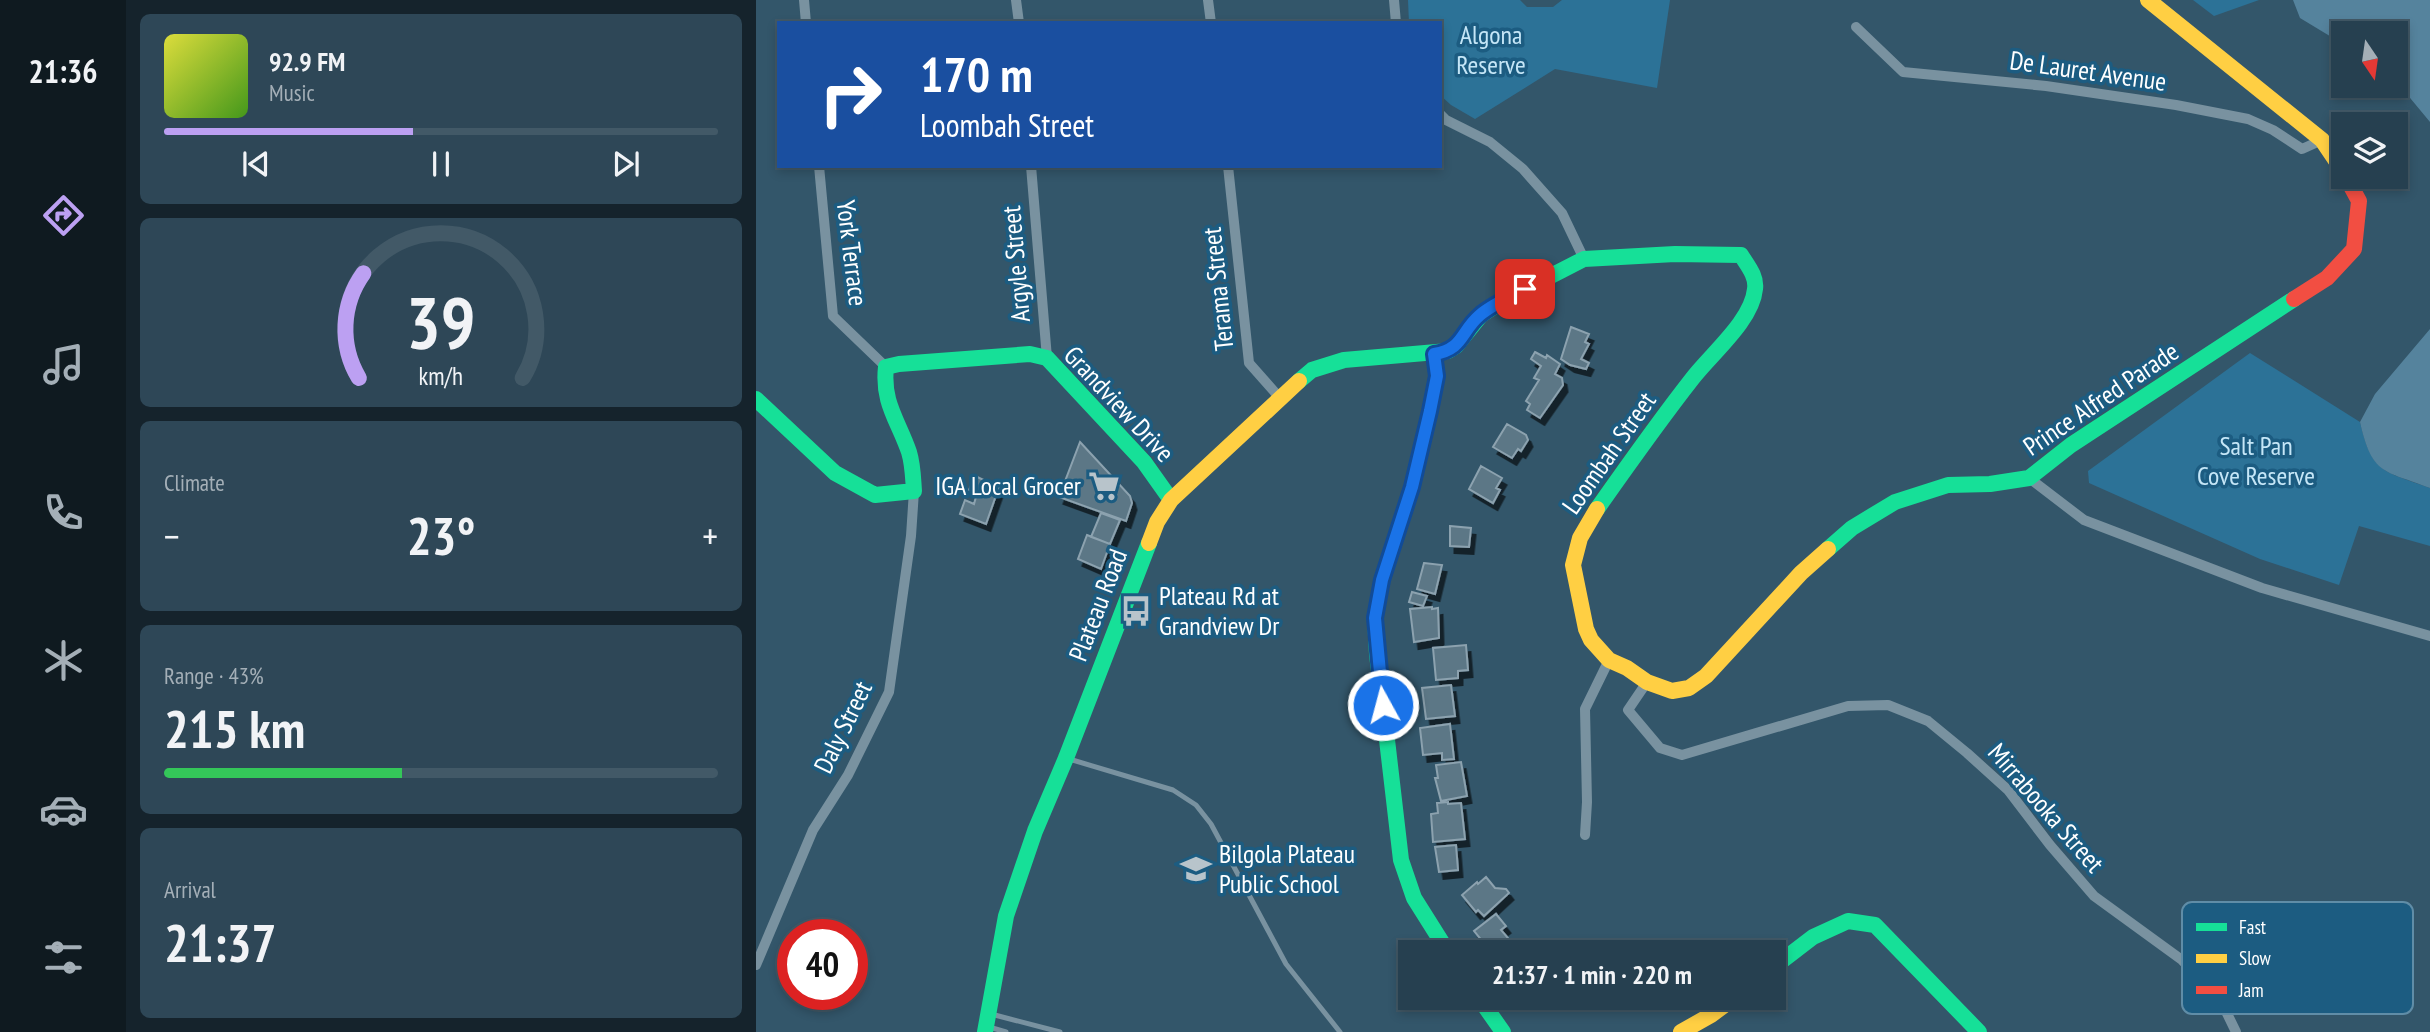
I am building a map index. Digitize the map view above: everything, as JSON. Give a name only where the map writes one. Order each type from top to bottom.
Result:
[{"type":"street","points":[[804,0],[806,21]]},
{"type":"street","points":[[1016,0],[1019,21]]},
{"type":"street","points":[[1208,0],[1212,21]]},
{"type":"street","points":[[1394,0],[1396,21]]},
{"type":"street","points":[[2148,0],[2322,140],[2331,153]]},
{"type":"street","name":"De Lauret Avenue","points":[[1856,27],[1903,72],[2046,86],[2200,110],[2248,120],[2273,130],[2302,149],[2322,140]]},
{"type":"street","points":[[1442,116],[1490,142],[1523,169],[1562,213],[1584,259]]},
{"type":"street","name":"York Terrace","points":[[819,168],[833,316],[886,367]]},
{"type":"street","name":"Argyle Street","points":[[1031,168],[1046,358]]},
{"type":"street","name":"Terama Street","points":[[1228,168],[1249,363],[1279,397]]},
{"type":"street","name":"Prince Alfred Parade","points":[[2352,189],[2359,201],[2354,249],[2327,278],[2071,445],[2029,478],[2084,520],[2262,588],[2430,636]]},
{"type":"street","name":"Loombah Street","points":[[1434,354],[1456,346],[1481,314],[1584,259],[1675,254],[1741,256],[1751,270],[1756,286],[1752,303],[1743,319],[1648,436],[1598,508],[1580,538],[1573,565],[1586,629],[1591,640],[1609,660],[1672,691],[1689,688],[1706,676],[1801,573],[1852,528],[1895,502],[1948,485],[1990,484],[2029,478]]},
{"type":"street","name":"Grandview Drive","points":[[886,367],[899,363],[1030,354],[1046,358],[1144,462],[1171,499]]},
{"type":"street","points":[[1434,354],[1437,376],[1430,411],[1412,487],[1382,580],[1375,618],[1401,860],[1406,883],[1415,904],[1440,940]]},
{"type":"street","name":"Plateau Road","points":[[986,1024],[1006,916],[1035,831],[1157,522],[1171,499],[1279,397],[1312,370],[1343,360],[1434,354]]},
{"type":"street","points":[[756,399],[835,473],[875,495],[914,491],[912,462],[886,402],[883,382],[886,367]]},
{"type":"street","name":"Daly Street","points":[[756,965],[813,830],[848,775],[889,692],[911,536],[914,491]]},
{"type":"street","points":[[1585,835],[1585,709],[1609,660]]},
{"type":"street","name":"Mirrabooka Street","points":[[1647,681],[1628,710],[1660,748],[1682,755],[1848,706],[1888,705],[1928,722],[2008,790],[2094,896],[2182,960]]},
{"type":"street","points":[[1786,958],[1813,937],[1848,920],[1875,925],[1979,1032]]},
{"type":"street","points":[[1487,1010],[1503,1032]]},
{"type":"street","points":[[1681,1032],[1718,1010]]},
{"type":"street","name":"Mirrabooka Street","points":[[2227,1014],[2236,1032]]},
{"type":"lane","points":[[1066,758],[1173,790],[1196,805],[1211,824],[1286,964],[1340,1032]]},
{"type":"lane","points":[[986,1024],[1006,1032]]},
{"type":"lane","points":[[986,1024],[1060,1032]]},
{"type":"green space","name":"Algona Reserve","points":[[1408,0],[1520,0],[1527,7],[1553,7],[1562,0],[1670,0],[1657,88],[1555,69],[1475,119],[1442,97],[1442,21],[1409,21]]},
{"type":"green space","points":[[2193,0],[2259,0],[2214,16]]},
{"type":"green space","name":"Salt Pan Cove Reserve","points":[[2250,353],[2360,422],[2370,452],[2382,468],[2430,488],[2430,546],[2359,526],[2339,585],[2260,559],[2089,483],[2088,471]]},
{"type":"shaded area","points":[[2293,0],[2430,0],[2430,122],[2408,95],[2408,21],[2331,21],[2331,37],[2300,18]]},
{"type":"shaded area","points":[[2430,329],[2430,488],[2391,473],[2375,462],[2360,422],[2375,394]]},
{"type":"building","points":[[1571,327],[1589,334],[1585,342],[1589,344],[1581,359],[1589,363],[1586,369],[1570,365],[1561,359]]},
{"type":"building","points":[[1535,352],[1546,358],[1547,355],[1560,364],[1555,374],[1562,378],[1563,385],[1540,418],[1527,410],[1530,404],[1526,401],[1539,380],[1534,378],[1541,366],[1531,359]]},
{"type":"building","points":[[1507,424],[1526,435],[1528,440],[1512,458],[1493,447]]},
{"type":"building","points":[[1080,442],[1130,496],[1132,503],[1126,521],[1059,497]]},
{"type":"building","points":[[1481,466],[1502,478],[1496,488],[1500,490],[1493,503],[1469,489]]},
{"type":"building","points":[[975,476],[999,487],[986,524],[960,514],[965,500],[974,504],[977,493],[969,490]]},
{"type":"building","points":[[1101,513],[1120,520],[1110,544],[1091,537]]},
{"type":"building","points":[[1450,526],[1471,528],[1469,547],[1450,546]]},
{"type":"building","points":[[1087,535],[1110,544],[1101,569],[1078,559]]},
{"type":"building","points":[[1424,563],[1442,565],[1435,594],[1417,589]]},
{"type":"building","points":[[1412,592],[1427,596],[1423,606],[1409,602]]},
{"type":"building","points":[[1438,608],[1439,638],[1414,642],[1410,609]]},
{"type":"building","points":[[1466,645],[1468,670],[1458,671],[1458,678],[1436,680],[1433,648]]},
{"type":"building","points":[[1451,685],[1455,716],[1426,719],[1422,688]]},
{"type":"building","points":[[1450,724],[1454,759],[1442,760],[1442,753],[1423,755],[1420,728]]},
{"type":"building","points":[[1461,762],[1467,796],[1441,801],[1435,778],[1438,778],[1436,765]]},
{"type":"building","points":[[1437,803],[1461,803],[1465,839],[1433,842],[1431,814],[1438,813]]},
{"type":"building","points":[[1456,845],[1458,870],[1439,872],[1435,847]]},
{"type":"building","points":[[1486,877],[1495,888],[1506,889],[1509,893],[1484,916],[1478,910],[1476,912],[1462,895]]},
{"type":"building","points":[[1496,914],[1506,926],[1501,930],[1508,938],[1481,940],[1474,931]]},
{"type":"traffic: fast","points":[[1299,381],[1312,370],[1344,360],[1448,351],[1456,346],[1481,315],[1506,299],[1584,259],[1675,254],[1741,255],[1755,280],[1755,289],[1747,313],[1680,395],[1597,509]]},
{"type":"traffic: fast","points":[[1828,549],[1852,528],[1895,502],[1948,485],[1990,484],[2029,478],[2071,445],[2294,299]]},
{"type":"traffic: fast","points":[[756,399],[835,473],[875,495],[914,491],[909,452],[886,391],[886,367],[1030,354],[1047,358],[1144,462],[1171,500]]},
{"type":"traffic: fast","points":[[1434,354],[1437,376],[1430,411],[1412,487],[1382,580],[1375,618],[1401,860],[1414,898],[1440,940]]},
{"type":"traffic: fast","points":[[985,1032],[1006,916],[1035,831],[1149,543]]},
{"type":"traffic: fast","points":[[1786,958],[1813,937],[1848,921],[1875,925],[1979,1032]]},
{"type":"traffic: fast","points":[[1487,1010],[1503,1032]]},
{"type":"traffic: slow","points":[[2148,0],[2322,140],[2331,153]]},
{"type":"traffic: slow","points":[[1149,543],[1157,522],[1171,500],[1299,381]]},
{"type":"traffic: slow","points":[[1597,509],[1580,538],[1573,565],[1586,629],[1591,640],[1609,660],[1647,682],[1672,691],[1689,688],[1706,676],[1801,573],[1828,549]]},
{"type":"traffic: slow","points":[[1681,1032],[1718,1010]]},
{"type":"traffic: jam","points":[[2294,299],[2327,278],[2354,249],[2359,201],[2352,189]]},
{"type":"place","name":"IGA Local Grocer","points":[[1104,486]]},
{"type":"place","name":"Plateau Rd at Grandview Dr","points":[[1136,611]]},
{"type":"place","name":"Bilgola Plateau Public School","points":[[1196,869]]},
{"type":"route","points":[[1383,705],[1375,618],[1382,580],[1412,487],[1430,411],[1437,376],[1434,354],[1456,346],[1481,314],[1525,289]]}]
